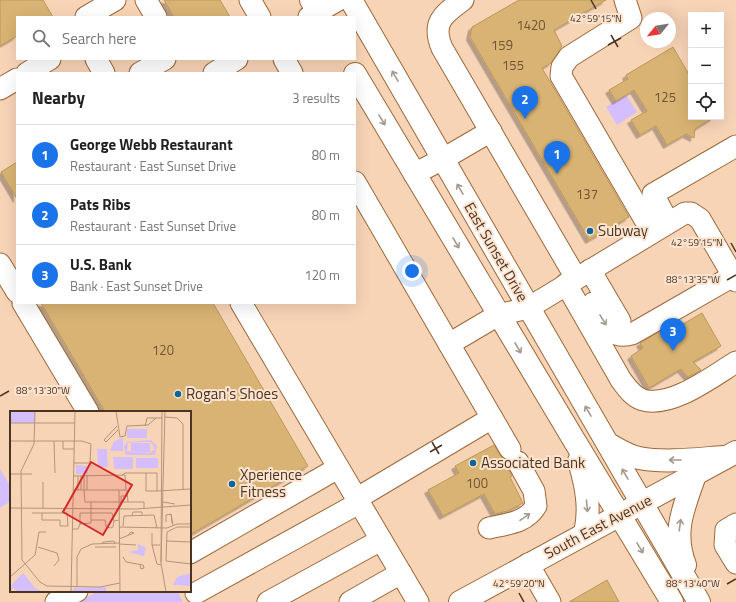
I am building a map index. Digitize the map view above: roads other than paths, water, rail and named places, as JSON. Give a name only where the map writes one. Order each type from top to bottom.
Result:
[{"type":"main road","name":"East Sunset Drive","points":[[351,0],[699,602]]},
{"type":"main road","name":"East Sunset Drive","points":[[347,60],[354,72]]},
{"type":"main road","name":"East Sunset Drive","points":[[356,76],[498,315],[672,602]]},
{"type":"main road","points":[[574,440],[585,484],[588,519],[585,533]]},
{"type":"main road","points":[[608,444],[628,455],[639,458],[676,460],[732,454]]},
{"type":"main road","name":"South East Avenue","points":[[460,602],[619,514],[732,454]]},
{"type":"main road","points":[[695,475],[682,510],[679,533],[681,555],[699,602]]},
{"type":"street","points":[[88,16],[115,0]]},
{"type":"street","points":[[146,0],[155,16]]},
{"type":"street","points":[[154,0],[163,16]]},
{"type":"street","points":[[250,0],[259,16]]},
{"type":"street","points":[[315,11],[338,0]]},
{"type":"street","points":[[463,0],[446,12],[440,21],[438,39],[578,278],[621,380],[628,390],[642,400],[661,401],[679,395],[697,386],[736,362]]},
{"type":"street","points":[[625,0],[630,18],[569,57],[562,67],[561,76],[660,227]]},
{"type":"street","points":[[29,72],[48,60]]},
{"type":"street","points":[[97,60],[103,72]]},
{"type":"street","points":[[142,72],[163,60]]},
{"type":"street","points":[[216,72],[235,60]]},
{"type":"street","points":[[285,60],[291,72]]},
{"type":"street","points":[[0,89],[16,80]]},
{"type":"street","points":[[414,174],[491,131]]},
{"type":"street","points":[[660,227],[653,194],[736,146]]},
{"type":"street","points":[[356,184],[534,491],[536,506],[528,515],[516,523],[489,528]]},
{"type":"street","points":[[449,344],[498,315],[528,308],[686,212],[691,213],[700,219],[734,278],[628,335],[620,336],[611,332],[589,299],[575,288],[578,278]]},
{"type":"street","points":[[0,264],[16,290]]},
{"type":"street","points":[[578,278],[628,335]]},
{"type":"street","points":[[25,304],[87,411]]},
{"type":"street","points":[[242,304],[418,602]]},
{"type":"street","points":[[196,592],[358,501],[492,418]]},
{"type":"street","points":[[191,553],[338,468]]},
{"type":"street","points":[[736,524],[726,530],[725,545],[736,564]]},
{"type":"street","points":[[268,602],[381,540]]},
{"type":"street","points":[[528,564],[550,602]]},
{"type":"street","points":[[350,602],[400,573]]},
{"type":"street","points":[[56,602],[74,592]]},
{"type":"place","name":"Pats Ribs","points":[[525,119]]},
{"type":"place","name":"George Webb Restaurant","points":[[557,174]]},
{"type":"place","name":"Subway","points":[[590,231]]},
{"type":"place","name":"U.S. Bank","points":[[673,351]]},
{"type":"place","name":"Rogan's Shoes","points":[[178,394]]},
{"type":"place","name":"Associated Bank","points":[[473,463]]},
{"type":"place","name":"Xperience Fitness","points":[[232,484]]}]
